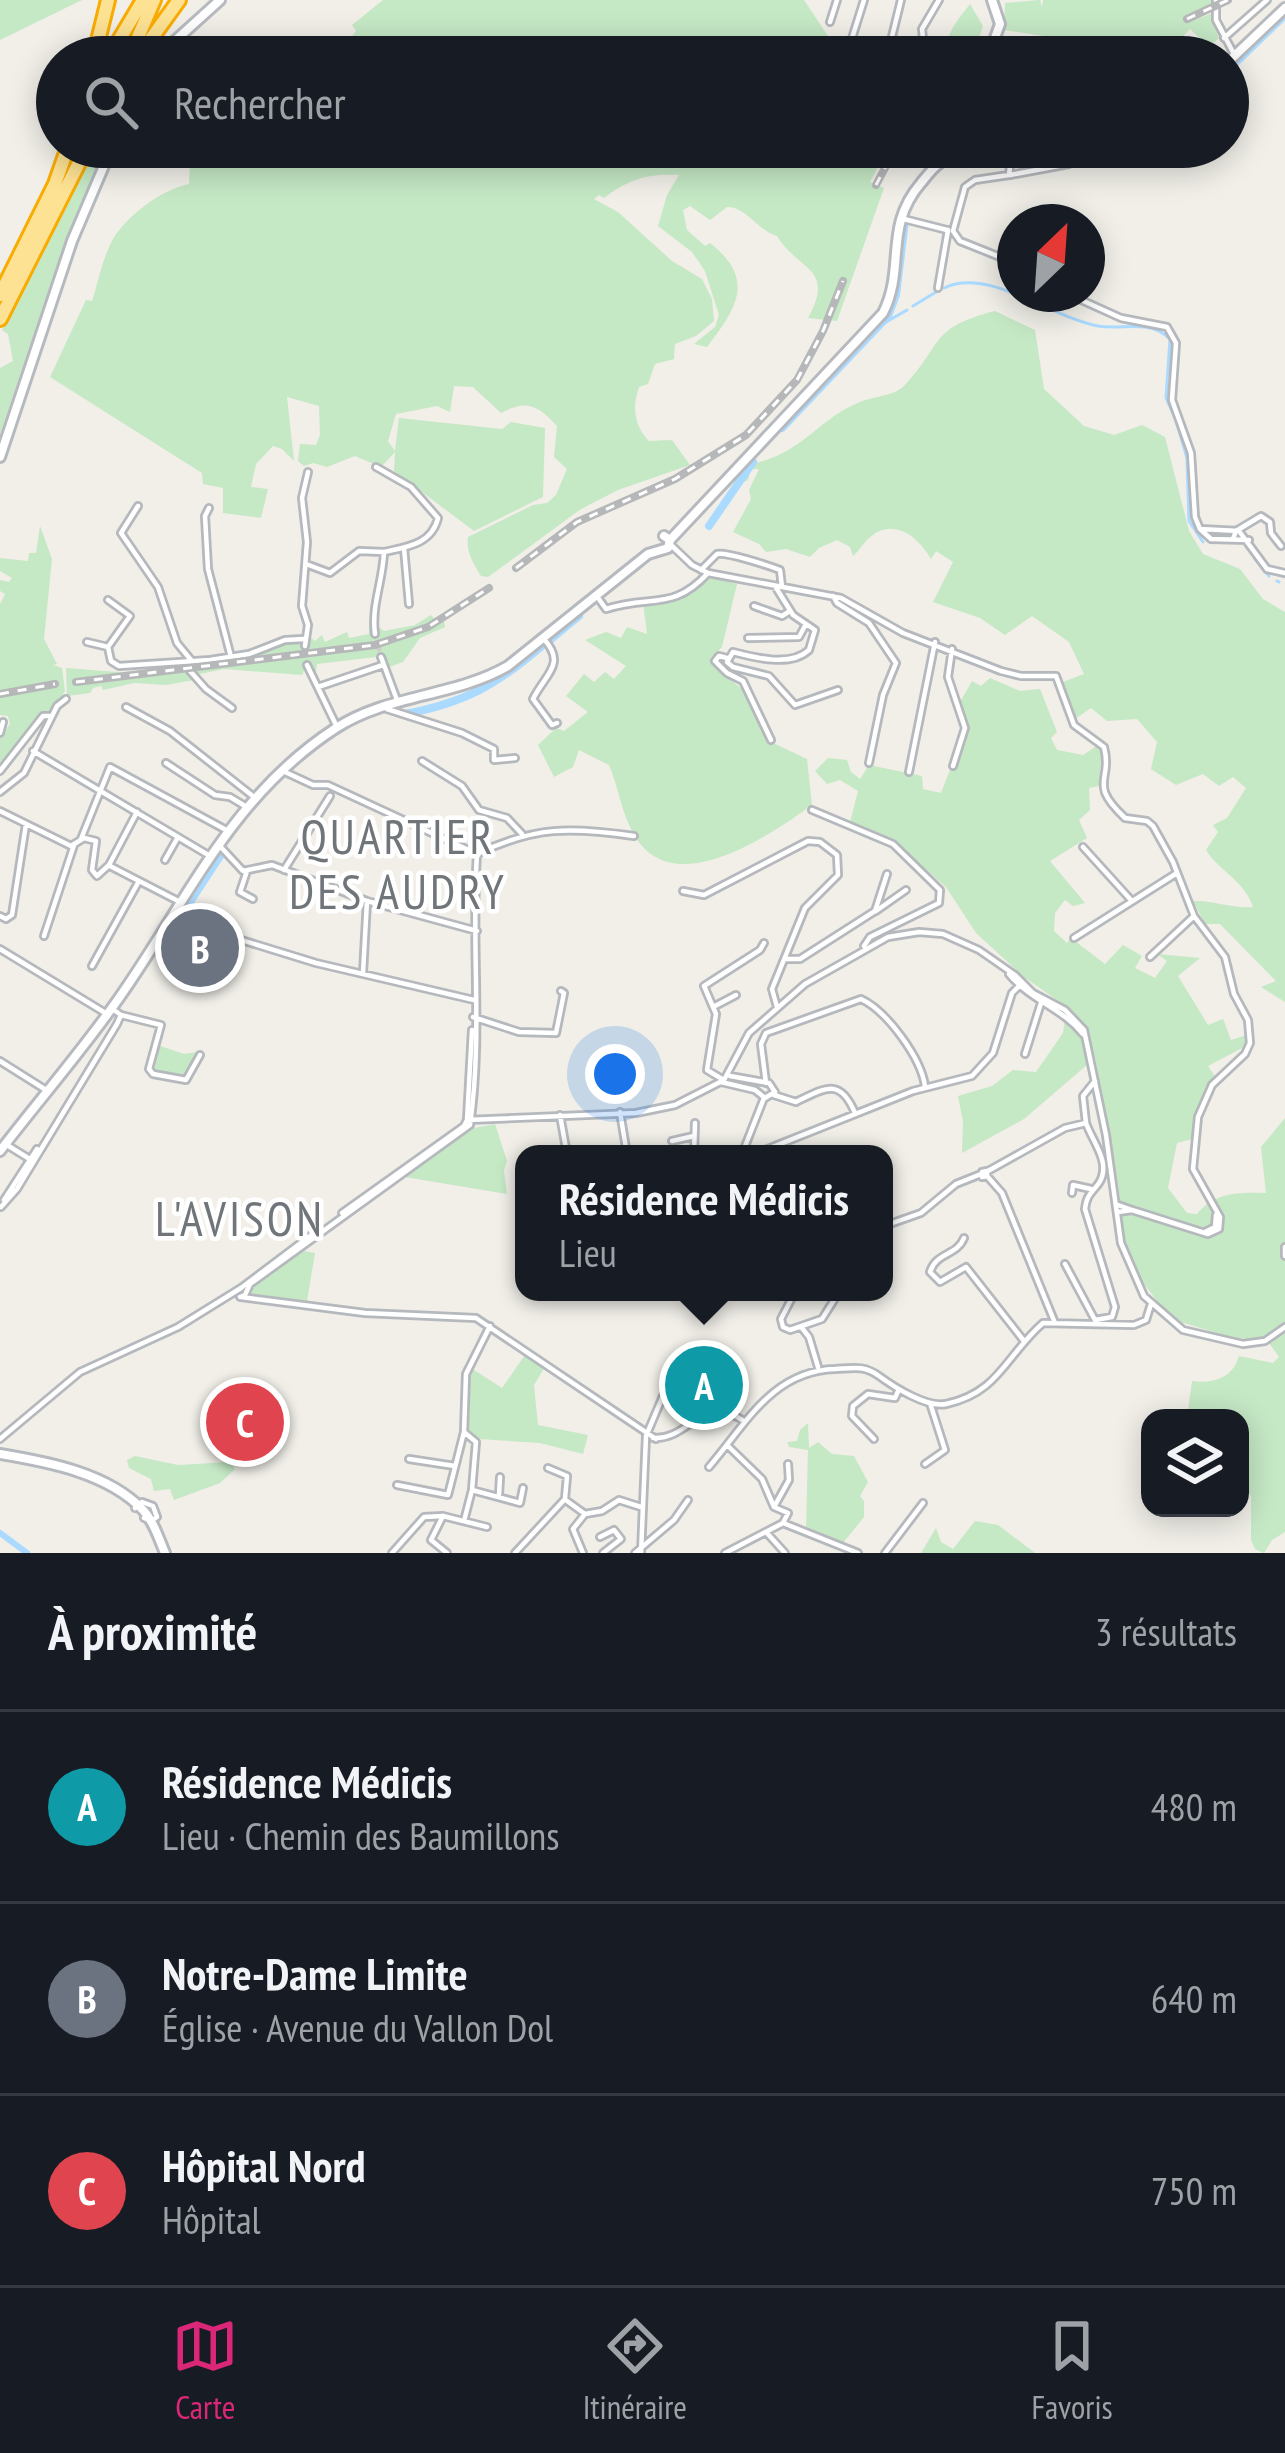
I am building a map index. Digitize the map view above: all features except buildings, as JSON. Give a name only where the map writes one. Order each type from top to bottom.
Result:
[{"type":"highway","points":[[99,36],[108,0]]},
{"type":"highway","points":[[122,36],[143,0]]},
{"type":"highway","points":[[141,36],[154,0]]},
{"type":"highway","points":[[151,36],[179,0]]},
{"type":"highway","points":[[0,296],[61,168]]},
{"type":"highway","points":[[0,319],[76,168]]},
{"type":"main road","points":[[178,36],[218,0]]},
{"type":"main road","points":[[990,0],[999,18],[997,36]]},
{"type":"main road","points":[[1249,41],[1285,8]]},
{"type":"main road","points":[[0,447],[64,254],[101,168]]},
{"type":"main road","points":[[0,457],[72,241],[102,168]]},
{"type":"main road","points":[[5,1145],[109,1011],[245,806],[283,766],[337,727],[385,704],[483,679],[508,666],[664,543],[883,314],[900,218],[909,197],[935,168]]},
{"type":"main road","points":[[3,1455],[83,1474],[134,1504],[164,1553]]},
{"type":"street","points":[[830,22],[836,0]]},
{"type":"street","points":[[853,36],[864,0]]},
{"type":"street","points":[[892,36],[902,0]]},
{"type":"street","points":[[923,36],[939,0]]},
{"type":"street","points":[[1216,0],[1216,20],[1223,36]]},
{"type":"street","points":[[1226,36],[1267,0]]},
{"type":"street","points":[[1010,168],[1010,175]]},
{"type":"street","points":[[938,288],[950,231],[968,183],[1048,168]]},
{"type":"street","points":[[900,218],[950,231],[960,241],[997,255]]},
{"type":"street","points":[[1105,311],[1160,324],[1173,334],[1172,400],[1192,453],[1195,517],[1211,538],[1249,540]]},
{"type":"street","points":[[305,564],[330,573],[359,551],[404,548],[430,535],[438,518],[411,487],[376,467]]},
{"type":"street","points":[[108,600],[130,616],[108,647],[111,661],[119,666],[190,664],[249,654],[280,641],[304,643],[308,625],[302,606],[302,498],[308,472]]},
{"type":"street","points":[[138,506],[121,533],[158,587],[177,644],[232,708]]},
{"type":"street","points":[[209,508],[205,516],[208,568],[231,657]]},
{"type":"street","points":[[1233,539],[1236,531],[1261,516],[1270,522],[1271,533],[1281,546]]},
{"type":"street","points":[[1200,529],[1236,531],[1249,540],[1267,568],[1285,573]]},
{"type":"street","points":[[664,543],[705,572],[833,596],[903,633],[1013,674],[1056,676],[1074,725],[1104,747],[1107,760],[1101,781],[1111,802],[1125,818],[1150,823],[1194,916],[1225,958],[1250,1036],[1245,1054],[1212,1085],[1198,1117],[1192,1168],[1214,1209],[1215,1227],[1202,1232],[1118,1209]]},
{"type":"street","points":[[404,548],[410,604]]},
{"type":"street","points":[[375,634],[372,616],[383,579],[384,552]]},
{"type":"street","points":[[596,596],[606,609],[645,600],[675,600],[722,552],[780,570],[779,587],[790,611],[813,627],[815,635],[801,658],[754,658],[733,652],[727,658],[715,658],[727,673],[743,681],[771,740]]},
{"type":"street","points":[[833,596],[868,623],[896,663],[869,764]]},
{"type":"street","points":[[754,606],[782,616],[790,611]]},
{"type":"street","points":[[793,629],[797,620]]},
{"type":"street","points":[[748,638],[799,637],[806,624]]},
{"type":"street","points":[[543,638],[556,652],[556,660],[533,699],[552,725],[557,723]]},
{"type":"street","points":[[87,642],[108,647]]},
{"type":"street","points":[[909,772],[935,642]]},
{"type":"street","points":[[952,649],[948,676],[965,728],[952,766]]},
{"type":"street","points":[[381,657],[397,700]]},
{"type":"street","points":[[727,658],[733,668],[769,676],[795,705],[838,690]]},
{"type":"street","points":[[307,665],[337,727]]},
{"type":"street","points":[[318,686],[383,665]]},
{"type":"street","points":[[0,792],[24,773],[59,703],[66,699]]},
{"type":"street","points":[[385,704],[390,713],[478,740],[494,749],[494,760],[515,758]]},
{"type":"street","points":[[126,707],[170,731],[254,797]]},
{"type":"street","points":[[0,771],[43,716],[52,716]]},
{"type":"street","points":[[0,733],[3,722]]},
{"type":"street","points":[[33,751],[210,856]]},
{"type":"street","points":[[422,760],[462,787],[479,810],[506,818],[522,834]]},
{"type":"street","points":[[166,763],[215,795],[230,796],[245,806]]},
{"type":"street","points":[[44,935],[74,857],[74,845],[81,839],[110,766],[228,831]]},
{"type":"street","points":[[283,766],[296,777],[328,785],[477,854],[522,834],[579,828],[634,836]]},
{"type":"street","points":[[284,870],[330,796]]},
{"type":"street","points":[[812,810],[892,844],[940,890],[938,903],[870,937],[861,950]]},
{"type":"street","points":[[0,811],[74,845]]},
{"type":"street","points":[[81,839],[92,839],[98,845],[94,874],[101,875],[137,812]]},
{"type":"street","points":[[0,916],[6,920],[12,915],[26,824]]},
{"type":"street","points":[[164,860],[178,837]]},
{"type":"street","points":[[683,891],[704,895],[801,843],[827,846],[840,861],[838,874],[805,908],[772,989],[777,1007]]},
{"type":"street","points":[[218,844],[247,871]]},
{"type":"street","points":[[1083,847],[1131,901]]},
{"type":"street","points":[[469,1120],[477,854]]},
{"type":"street","points":[[247,871],[268,864],[367,901],[477,931]]},
{"type":"street","points":[[109,866],[180,902]]},
{"type":"street","points":[[247,871],[240,892],[253,899]]},
{"type":"street","points":[[1074,938],[1177,873]]},
{"type":"street","points":[[875,911],[887,874]]},
{"type":"street","points":[[92,966],[140,881]]},
{"type":"street","points":[[785,959],[800,959],[906,890]]},
{"type":"street","points":[[363,973],[367,901]]},
{"type":"street","points":[[1150,957],[1194,916]]},
{"type":"street","points":[[169,922],[474,1000]]},
{"type":"street","points":[[3,1455],[0,1439],[80,1372],[164,1335],[221,1299],[242,1292],[469,1120],[661,1110],[724,1079],[749,1033],[805,984],[861,950],[902,933],[934,933],[961,940],[1000,964],[1020,985],[1076,1019],[1088,1044],[1126,1258],[1151,1304],[1184,1330],[1243,1344],[1265,1341],[1285,1327]]},
{"type":"street","points":[[764,943],[704,986],[715,1006],[707,1070],[796,1102],[818,1090],[839,1089],[847,1094],[855,1113]]},
{"type":"street","points":[[0,949],[109,1011],[160,1024],[149,1069],[153,1075],[186,1080],[200,1055]]},
{"type":"street","points":[[777,1145],[926,1086],[964,1079],[981,1070],[998,1042],[1012,993],[1020,985]]},
{"type":"street","points":[[473,1021],[519,1032],[556,1033],[561,991]]},
{"type":"street","points":[[715,1006],[736,995]]},
{"type":"street","points":[[745,1145],[763,1089],[761,1044],[766,1033],[861,999],[875,1007],[892,1028],[921,1070],[926,1086]]},
{"type":"street","points":[[1025,1054],[1043,1000]]},
{"type":"street","points":[[1,1208],[121,1015]]},
{"type":"street","points":[[0,1060],[46,1090]]},
{"type":"street","points":[[1095,1081],[1083,1096],[1103,1168],[1085,1209],[1115,1307],[1112,1320]]},
{"type":"street","points":[[763,1089],[774,1087],[774,1095]]},
{"type":"street","points":[[620,1112],[626,1145]]},
{"type":"street","points":[[560,1115],[565,1145]]},
{"type":"street","points":[[694,1123],[694,1145]]},
{"type":"street","points":[[893,1223],[921,1213],[956,1184],[985,1174],[1065,1128],[1087,1123]]},
{"type":"street","points":[[0,1132],[5,1145],[32,1160]]},
{"type":"street","points":[[672,1141],[694,1136]]},
{"type":"street","points":[[985,1174],[1002,1193],[1055,1324]]},
{"type":"street","points":[[1072,1193],[1072,1184],[1091,1189]]},
{"type":"street","points":[[964,1238],[957,1250],[936,1260],[930,1271],[940,1282],[966,1267],[1024,1341]]},
{"type":"street","points":[[1285,1247],[1285,1256]]},
{"type":"street","points":[[1065,1264],[1095,1320],[1142,1323],[1151,1304]]},
{"type":"street","points":[[242,1292],[257,1300],[365,1312],[469,1317],[490,1326],[656,1439],[719,1411],[744,1421]]},
{"type":"street","points":[[791,1301],[781,1323],[790,1330],[822,1319],[833,1301]]},
{"type":"street","points":[[709,1467],[759,1403],[807,1371],[862,1367],[899,1389],[943,1405],[991,1385],[1043,1323],[1112,1320]]},
{"type":"street","points":[[397,1485],[445,1497],[464,1432],[466,1374],[490,1326]]},
{"type":"street","points":[[802,1328],[818,1369]]},
{"type":"street","points":[[874,1439],[852,1415],[853,1406],[868,1394],[895,1398],[899,1389]]},
{"type":"street","points":[[639,1551],[647,1434],[663,1396]]},
{"type":"street","points":[[925,1464],[945,1450],[930,1403]]},
{"type":"street","points":[[464,1432],[476,1442],[464,1522]]},
{"type":"street","points":[[725,1553],[783,1523],[788,1513],[774,1507],[762,1478],[728,1446]]},
{"type":"street","points":[[409,1460],[455,1466]]},
{"type":"street","points":[[774,1507],[789,1480],[788,1464]]},
{"type":"street","points":[[515,1553],[565,1499],[567,1476],[548,1468]]},
{"type":"street","points":[[499,1497],[500,1477]]},
{"type":"street","points":[[472,1490],[520,1503],[523,1488]]},
{"type":"street","points":[[632,1503],[642,1498]]},
{"type":"street","points":[[565,1499],[585,1514]]},
{"type":"street","points":[[583,1553],[574,1529],[585,1514],[602,1511],[619,1499],[641,1507]]},
{"type":"street","points":[[639,1551],[674,1520],[688,1500]]},
{"type":"street","points":[[885,1553],[923,1503]]},
{"type":"street","points":[[443,1516],[431,1540],[447,1553]]},
{"type":"street","points":[[392,1553],[424,1517],[443,1516],[487,1527]]},
{"type":"street","points":[[783,1523],[858,1553]]},
{"type":"street","points":[[600,1537],[614,1530],[621,1539],[603,1553]]},
{"type":"street","points":[[766,1532],[785,1553]]},
{"type":"green space","points":[[0,0],[82,0],[0,40]]},
{"type":"green space","points":[[383,0],[804,0],[828,36],[352,36],[356,31],[352,25]]},
{"type":"green space","points":[[1040,0],[1042,7],[1043,0],[1213,0],[1213,5],[1186,15],[1189,22],[1213,13],[1218,36],[1197,36],[1190,29],[1183,36],[1043,36],[1004,30],[1005,3]]},
{"type":"green space","points":[[970,4],[983,26],[980,36],[949,36]]},
{"type":"green space","points":[[85,168],[97,168],[55,271],[0,434],[0,368],[13,361],[8,334],[2,330]]},
{"type":"green space","points":[[190,168],[877,168],[870,182],[884,188],[837,321],[808,318],[816,301],[816,279],[777,236],[734,208],[727,207],[710,220],[690,206],[683,210],[687,230],[724,256],[737,281],[733,306],[707,347],[694,344],[715,327],[719,315],[705,271],[692,252],[658,226],[679,175],[639,179],[594,199],[618,212],[672,261],[702,279],[712,299],[714,321],[696,336],[675,344],[674,359],[655,364],[648,384],[639,387],[636,401],[637,422],[649,441],[672,440],[690,465],[618,490],[581,509],[488,577],[481,576],[473,562],[468,537],[533,505],[547,503],[556,495],[567,469],[554,457],[557,426],[532,407],[501,413],[473,387],[454,386],[450,412],[437,406],[396,414],[388,441],[395,451],[399,418],[502,429],[511,422],[545,428],[543,497],[474,531],[394,471],[395,452],[381,467],[355,456],[327,467],[304,466],[298,461],[300,444],[316,445],[319,406],[287,397],[294,461],[273,446],[256,464],[251,487],[268,489],[261,518],[223,513],[223,488],[203,484],[202,473],[50,377],[86,300],[92,301],[117,233],[156,198],[189,184]]},
{"type":"green space","points":[[995,311],[1035,330],[1044,389],[1084,426],[1114,435],[1142,425],[1165,437],[1189,531],[1203,554],[1240,569],[1263,599],[1285,612],[1285,1002],[1261,987],[1276,981],[1220,924],[1205,924],[1193,901],[1253,907],[1244,890],[1206,850],[1218,832],[1213,825],[1227,818],[1246,788],[1233,777],[1219,786],[1203,774],[1176,785],[1151,769],[1157,742],[1137,719],[1107,721],[1091,708],[1075,719],[1063,682],[1084,674],[1069,642],[1032,616],[1005,635],[980,618],[933,602],[953,562],[936,551],[931,559],[903,531],[875,533],[853,556],[850,547],[837,540],[810,557],[786,549],[766,552],[733,532],[751,499],[749,490],[759,469],[751,469],[748,480],[737,486],[731,480],[752,457],[756,463],[772,458],[846,408],[900,389],[947,331]]},
{"type":"green space","points":[[40,526],[52,559],[44,639],[57,664],[53,665],[62,668],[65,691],[52,713],[43,714],[0,765],[0,738],[10,724],[8,716],[0,715],[0,696],[55,687],[54,681],[0,691],[0,604],[5,594],[0,591],[0,580],[12,578],[0,571],[0,558],[28,561],[29,553],[36,553]]},
{"type":"green space","points":[[710,577],[737,584],[722,647],[712,657],[725,676],[745,691],[769,735],[767,740],[807,759],[812,805],[770,833],[718,858],[693,864],[669,862],[648,851],[631,829],[609,765],[579,750],[573,767],[554,777],[538,745],[556,728],[564,731],[588,712],[566,696],[584,674],[594,682],[605,672],[614,679],[626,666],[585,640],[606,632],[621,638],[627,627],[647,634],[643,602],[680,600]]},
{"type":"green space","points":[[431,615],[436,621],[370,644],[191,666],[302,641],[304,646],[307,635],[315,641],[322,635],[325,642],[347,632],[349,638],[369,634],[369,621],[374,633],[377,626],[384,631],[415,625]]},
{"type":"green space","points":[[444,621],[445,627],[420,638],[403,662],[389,667],[381,656],[379,664],[376,657],[317,664],[315,680],[306,666],[302,675],[224,669],[195,675],[191,670],[371,647]]},
{"type":"green space","points":[[173,663],[188,667],[81,679],[77,678],[77,684],[189,670],[194,680],[103,690],[101,686],[90,693],[67,696],[66,668],[130,673]]},
{"type":"green space","points":[[990,678],[1020,691],[1040,689],[1057,732],[1051,738],[1057,750],[1083,755],[1098,745],[1102,750],[1099,786],[1089,788],[1090,810],[1079,820],[1087,838],[1050,861],[1085,903],[1073,906],[1065,900],[1055,913],[1054,931],[1105,964],[1123,945],[1142,956],[1135,968],[1155,978],[1167,961],[1157,954],[1200,958],[1178,976],[1208,1025],[1223,1019],[1231,1040],[1247,1035],[1246,1046],[1208,1066],[1216,1078],[1196,1112],[1193,1139],[1177,1143],[1168,1188],[1187,1213],[1197,1214],[1228,1195],[1266,1193],[1261,1147],[1285,1118],[1285,1532],[1264,1553],[1251,1540],[1249,1409],[1188,1409],[1192,1381],[1221,1378],[1239,1356],[1273,1363],[1279,1357],[1267,1340],[1233,1338],[1171,1319],[1134,1271],[1125,1245],[1095,1058],[1024,1119],[962,1153],[958,1096],[992,1086],[1013,1070],[1036,1072],[1063,1033],[1067,1007],[1024,977],[976,933],[946,887],[899,846],[849,826],[858,791],[840,780],[827,784],[815,771],[828,758],[847,760],[860,779],[869,765],[922,776],[923,789],[941,793],[966,729],[960,702],[972,681],[981,686]]},
{"type":"green space","points":[[160,1046],[184,1054],[198,1052],[185,1078],[154,1071]]},
{"type":"green space","points":[[495,1124],[507,1161],[507,1194],[405,1177],[474,1128]]},
{"type":"green space","points":[[299,1250],[315,1253],[307,1301],[252,1294],[251,1286]]},
{"type":"green space","points":[[525,1355],[545,1367],[534,1385],[538,1425],[588,1435],[583,1454],[540,1443],[479,1439],[467,1428],[471,1368],[502,1388]]},
{"type":"green space","points":[[808,1423],[809,1448],[818,1442],[832,1454],[854,1456],[868,1482],[860,1496],[864,1517],[842,1544],[806,1530],[808,1450],[789,1447],[787,1442],[797,1441]]},
{"type":"green space","points":[[135,1456],[178,1465],[230,1462],[235,1469],[220,1483],[174,1500],[170,1489],[154,1491],[151,1479],[129,1468],[127,1460]]},
{"type":"green space","points":[[975,1521],[998,1525],[1035,1553],[921,1553],[936,1528],[941,1542],[953,1549]]},
{"type":"waterway","points":[[1249,50],[1285,15]]},
{"type":"waterway","points":[[782,428],[888,316],[896,295],[905,221]]},
{"type":"waterway","points":[[944,288],[961,283],[1000,288],[1080,321],[1162,333],[1170,339],[1166,398],[1175,418]]},
{"type":"waterway","points":[[913,306],[936,292]]},
{"type":"waterway","points":[[881,325],[907,310]]},
{"type":"waterway","points":[[1177,424],[1187,458],[1189,521],[1203,542]]},
{"type":"waterway","points":[[709,526],[753,462]]},
{"type":"waterway","points":[[1255,559],[1269,576]]},
{"type":"waterway","points":[[550,640],[579,616]]},
{"type":"waterway","points":[[405,714],[479,690],[543,645]]},
{"type":"waterway","points":[[180,917],[222,853]]},
{"type":"waterway","points":[[0,1533],[27,1553]]},
{"type":"tunnel","points":[[375,634],[381,657]]},
{"type":"railway","points":[[1187,19],[1228,0]]},
{"type":"railway","points":[[876,185],[885,168]]},
{"type":"railway","points":[[516,568],[577,522],[675,479],[746,435],[797,380],[843,281]]},
{"type":"railway","points":[[76,682],[375,645],[428,627],[489,588]]},
{"type":"railway","points":[[0,694],[55,684]]},
{"type":"place","name":"Notre-Dame Limite","points":[[200,948]]},
{"type":"place","name":"Résidence Médicis","points":[[704,1385]]},
{"type":"place","name":"Hôpital Nord","points":[[245,1422]]},
{"type":"district","name":"QUARTIER DES AUDRY","points":[[398,864]]},
{"type":"district","name":"L'AVISON","points":[[240,1219]]}]
